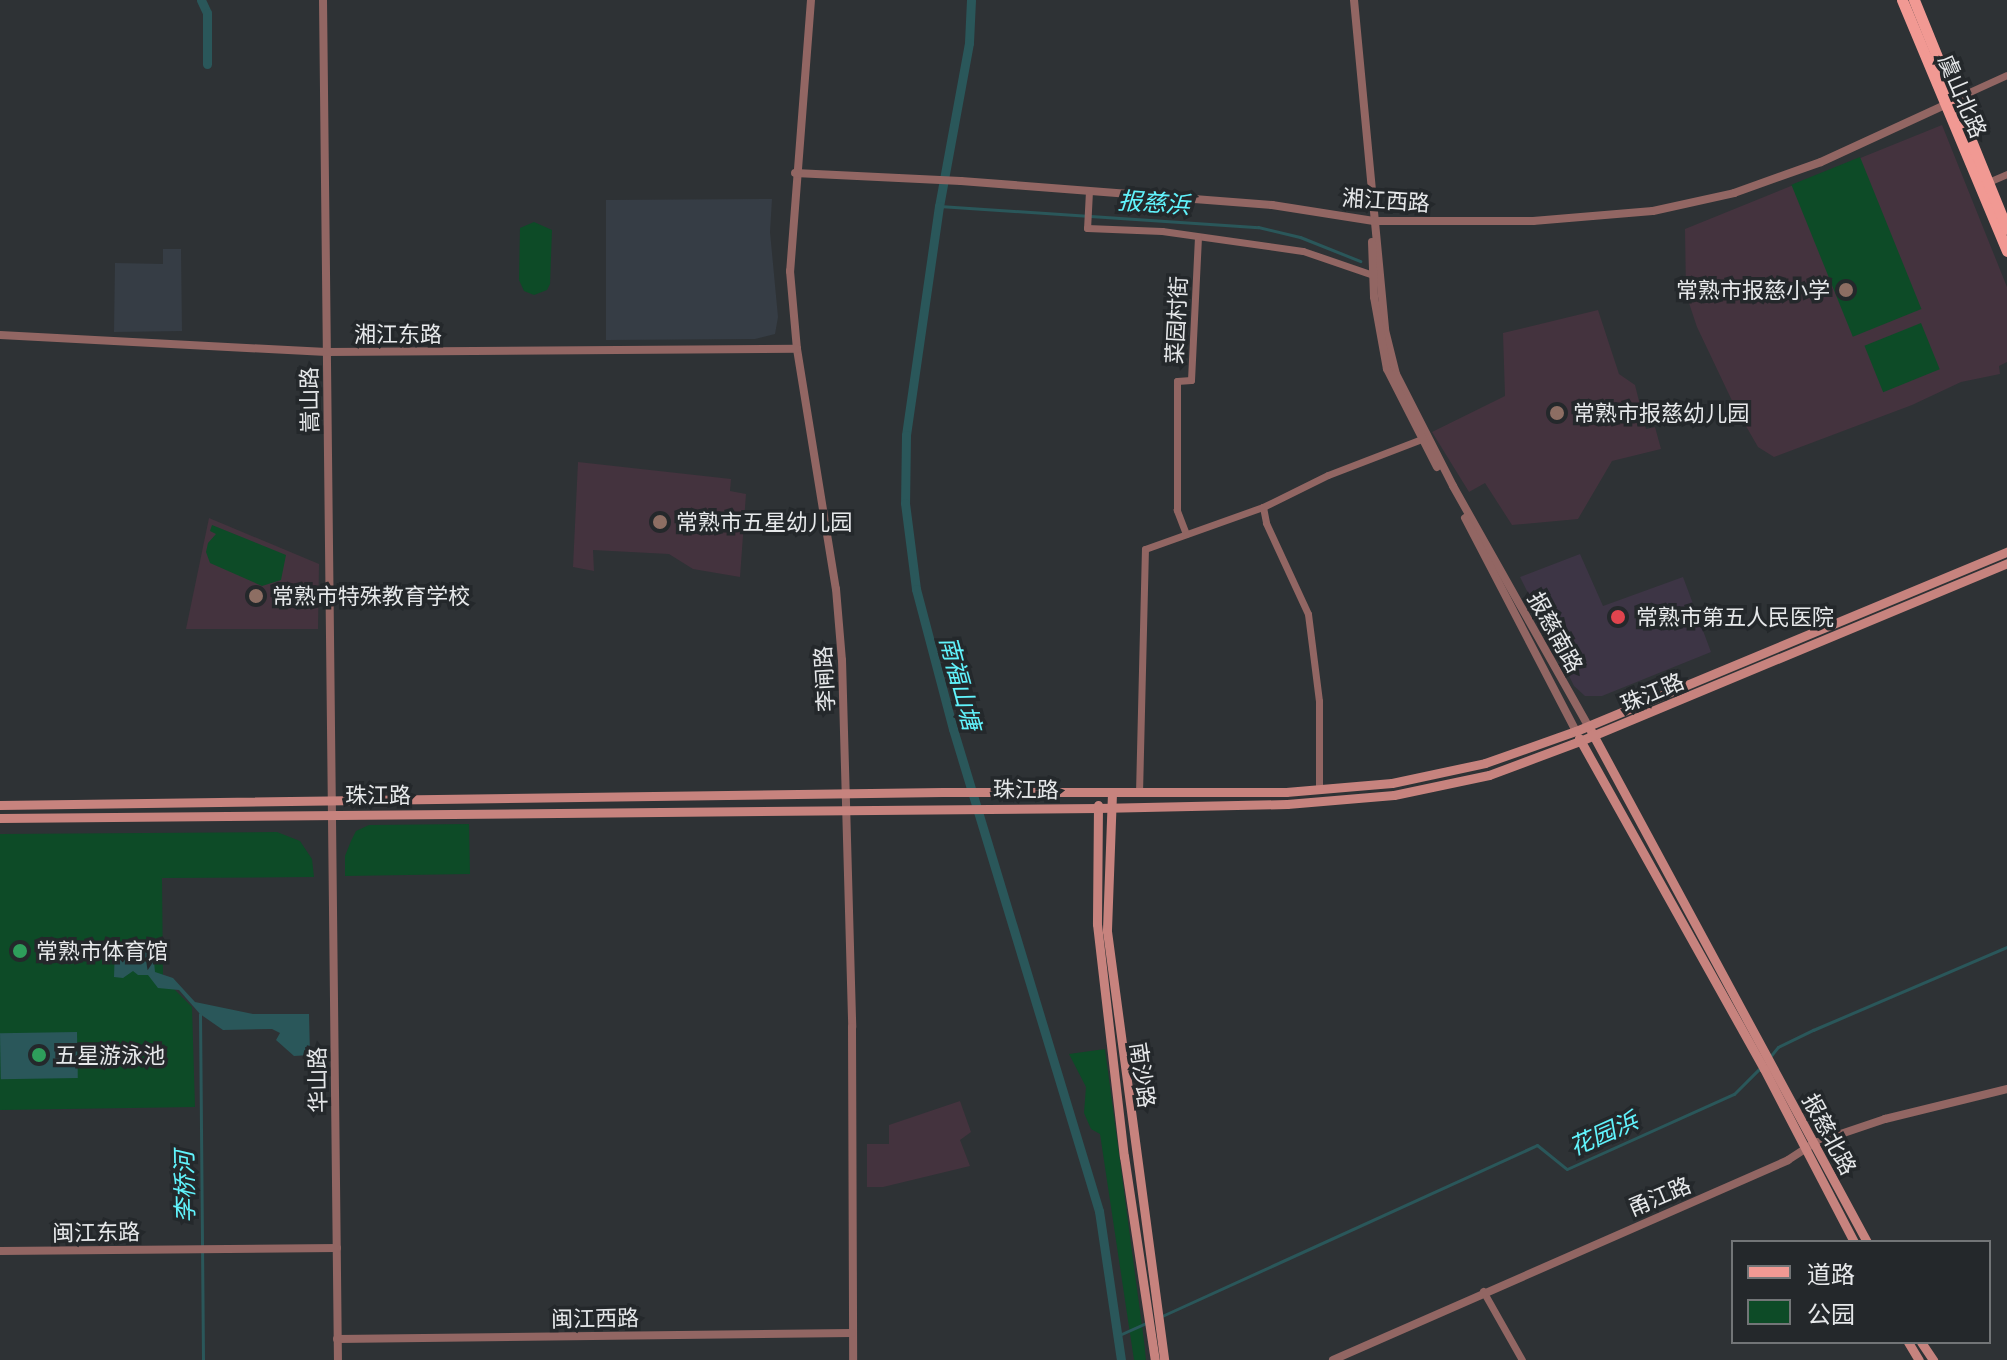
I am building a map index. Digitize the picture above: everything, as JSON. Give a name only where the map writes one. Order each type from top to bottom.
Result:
[{"type":"main road","name":"虞山北路","points":[[1902,0],[2007,229]]},
{"type":"main road","name":"虞山北路","points":[[1914,0],[2007,251]]},
{"type":"main road","name":"珠江路","points":[[0,805],[332,799],[846,796],[943,792],[1139,793],[1319,789],[1392,783],[1485,763],[1576,731],[2007,552]]},
{"type":"main road","name":"珠江路","points":[[0,818],[989,806],[1098,808],[1287,804],[1394,795],[1489,775],[1580,741],[2007,563]]},
{"type":"main road","name":"报慈南路","points":[[1588,726],[1761,1043]]},
{"type":"main road","name":"报慈南路","points":[[1576,731],[1750,1043]]},
{"type":"main road","name":"南沙路","points":[[1098,793],[1097,924],[1124,1156],[1153,1311]]},
{"type":"main road","name":"南沙路","points":[[1112,793],[1107,931],[1153,1311],[1155,1360]]},
{"type":"main road","name":"报慈北路","points":[[1750,1043],[1770,1069],[1814,1143],[1866,1240]]},
{"type":"main road","name":"报慈北路","points":[[1761,1043],[1804,1149],[1853,1240]]},
{"type":"main road","name":"南沙路","points":[[1154,1325],[1164,1360]]},
{"type":"street","name":"嵩山路","points":[[323,0],[332,799]]},
{"type":"street","name":"李闸路","points":[[811,0],[795,173],[790,271],[797,349],[836,589],[842,660],[852,1027],[853,1360]]},
{"type":"street","name":"报慈南路","points":[[1354,0],[1385,330],[1396,374],[1453,486],[1588,726]]},
{"type":"street","points":[[1950,102],[2007,75]]},
{"type":"street","name":"湘江西路","points":[[795,173],[961,181],[1272,205],[1374,221],[1533,221],[1653,211],[1734,193],[1821,162],[1950,102]]},
{"type":"street","points":[[1986,183],[2007,174]]},
{"type":"street","points":[[1089,191],[1087,228],[1198,237],[1303,251],[1373,275]]},
{"type":"street","name":"报慈南路","points":[[1374,221],[1373,275],[1378,332],[1387,369],[1576,731]]},
{"type":"street","name":"菜园村街","points":[[1186,534],[1177,510],[1177,381],[1191,380],[1198,237]]},
{"type":"street","name":"湘江东路","points":[[0,335],[327,352],[797,349]]},
{"type":"street","points":[[1139,793],[1145,549],[1263,507],[1328,475],[1422,439]]},
{"type":"street","points":[[1263,507],[1266,523],[1308,614],[1319,701],[1319,789]]},
{"type":"street","name":"华山路","points":[[332,799],[338,1360]]},
{"type":"street","name":"甬江路","points":[[1333,1360],[1483,1291],[1788,1160],[1814,1143],[1885,1119],[2007,1089]]},
{"type":"street","name":"闽江东路","points":[[0,1251],[337,1248]]},
{"type":"street","points":[[1483,1291],[1522,1360]]},
{"type":"street","name":"闽江西路","points":[[337,1339],[852,1333]]},
{"type":"shaded area","name":"常熟市报慈小学","points":[[1942,125],[2007,287],[2007,362],[1999,366],[2000,374],[1961,382],[1912,405],[1774,457],[1758,447],[1697,327],[1686,294],[1685,229]]},
{"type":"shaded area","points":[[772,199],[770,232],[778,317],[775,334],[755,339],[606,340],[606,200]]},
{"type":"shaded area","points":[[163,249],[181,249],[182,331],[114,332],[115,263],[163,264]]},
{"type":"shaded area","name":"常熟市报慈幼儿园","points":[[1598,310],[1619,374],[1635,385],[1646,429],[1655,427],[1661,449],[1612,461],[1578,519],[1512,525],[1485,483],[1469,492],[1432,432],[1505,396],[1503,333]]},
{"type":"shaded area","name":"常熟市五星幼儿园","points":[[578,462],[731,479],[730,491],[746,494],[740,577],[693,569],[669,554],[593,550],[594,571],[573,567]]},
{"type":"shaded area","name":"常熟市特殊教育学校","points":[[209,518],[319,564],[318,629],[186,629]]},
{"type":"shaded area","name":"常熟市第五人民医院","points":[[1580,554],[1603,606],[1683,577],[1711,652],[1602,696],[1585,696],[1574,686],[1520,577]]},
{"type":"shaded area","points":[[960,1101],[971,1132],[960,1140],[970,1166],[883,1187],[867,1187],[867,1144],[889,1144],[889,1125]]},
{"type":"green space","points":[[1860,157],[1921,309],[1853,337],[1791,185]]},
{"type":"green space","points":[[534,222],[552,230],[550,284],[547,290],[534,295],[524,291],[519,280],[520,228]]},
{"type":"green space","points":[[1921,323],[1940,369],[1883,392],[1864,346]]},
{"type":"green space","points":[[212,525],[286,555],[281,580],[262,586],[210,563],[206,552],[208,543],[216,534],[210,531]]},
{"type":"green space","points":[[469,824],[470,874],[345,876],[345,856],[351,841],[356,831],[369,825]]},
{"type":"green space","points":[[277,832],[300,841],[312,859],[314,877],[162,878],[163,978],[192,1007],[195,1107],[0,1110],[0,834]]},
{"type":"green space","points":[[1105,1049],[1146,1360],[1134,1360],[1100,1134],[1091,1129],[1084,1113],[1086,1087],[1069,1054]]},
{"type":"water","points":[[115,947],[153,952],[155,972],[173,978],[195,1002],[253,1014],[309,1014],[310,1055],[294,1056],[276,1040],[280,1033],[272,1029],[223,1030],[200,1014],[179,990],[158,988],[148,975],[138,975],[133,971],[123,978],[114,977]]},
{"type":"water","name":"五星游泳池","points":[[77,1032],[78,1078],[1,1079],[0,1033]]},
{"type":"waterway","points":[[201,0],[207,13],[207,64]]},
{"type":"waterway","name":"南福山塘","points":[[971,0],[969,43],[939,206],[906,435],[905,503],[916,589],[953,729],[1099,1211],[1121,1360]]},
{"type":"waterway","name":"报慈浜","points":[[939,206],[1258,227],[1300,237],[1360,261]]},
{"type":"waterway","name":"花园浜","points":[[1769,1058],[1778,1047],[1813,1030],[2007,947]]},
{"type":"waterway","name":"李桥河","points":[[200,1014],[203,1360]]},
{"type":"waterway","name":"花园浜","points":[[1162,1316],[1537,1145],[1567,1169],[1734,1094],[1761,1067]]},
{"type":"waterway","name":"花园浜","points":[[1117,1336],[1148,1322]]},
{"type":"place","name":"常熟市报慈小学","points":[[1846,290]]},
{"type":"place","name":"常熟市报慈幼儿园","points":[[1557,413]]},
{"type":"place","name":"常熟市五星幼儿园","points":[[660,522]]},
{"type":"place","name":"常熟市特殊教育学校","points":[[256,596]]},
{"type":"place","name":"常熟市第五人民医院","points":[[1618,617]]},
{"type":"place","name":"常熟市体育馆","points":[[20,951]]},
{"type":"place","name":"五星游泳池","points":[[39,1055]]}]
